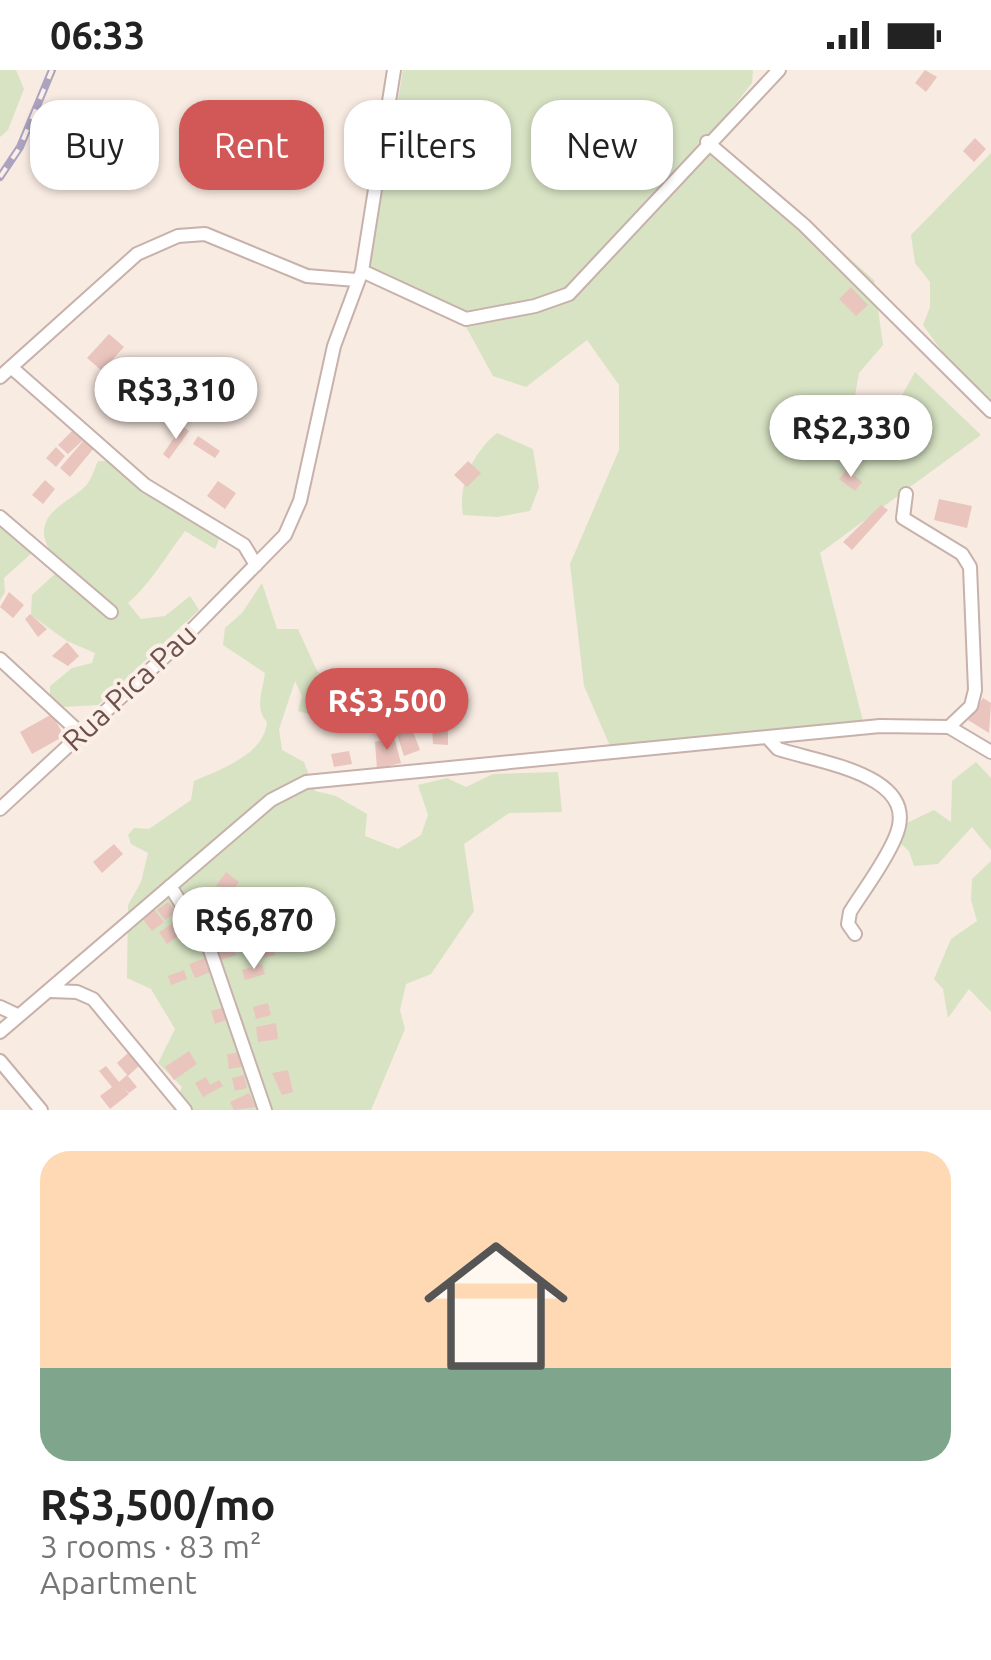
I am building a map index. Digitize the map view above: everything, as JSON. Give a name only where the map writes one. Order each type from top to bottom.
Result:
[{"type":"street","name":"Rua Pica Pau","points":[[0,808],[78,732],[176,646],[285,535],[300,501],[334,346],[359,276],[394,70]]},
{"type":"street","points":[[0,378],[137,254],[178,236],[205,234],[308,276],[359,276],[466,319],[535,306],[569,294],[778,70]]},
{"type":"street","points":[[707,142],[804,226],[991,411]]},
{"type":"street","points":[[11,366],[146,485],[244,546],[256,566]]},
{"type":"street","points":[[906,494],[903,518],[962,554],[970,567],[976,690],[971,706],[949,727]]},
{"type":"street","points":[[0,517],[111,612]]},
{"type":"street","points":[[0,659],[78,732]]},
{"type":"street","points":[[0,1032],[271,800],[306,782],[880,726],[949,727],[991,752]]},
{"type":"street","points":[[767,737],[778,749],[882,783],[898,802],[900,820],[894,842],[850,912],[848,924],[855,934]]},
{"type":"street","points":[[170,886],[210,950],[265,1110]]},
{"type":"street","points":[[51,991],[77,992],[93,999],[185,1110]]},
{"type":"street","points":[[0,1006],[17,1015]]},
{"type":"street","points":[[0,1060],[41,1110]]},
{"type":"green space","points":[[0,70],[16,70],[24,89],[8,130],[0,137]]},
{"type":"green space","points":[[403,70],[753,70],[752,83],[711,135],[874,280],[883,345],[859,373],[851,417],[870,434],[887,422],[915,372],[981,435],[820,553],[863,721],[610,746],[584,686],[570,564],[619,450],[619,385],[587,340],[526,387],[493,376],[465,325],[370,266],[383,190],[511,190],[511,100],[398,100]]},
{"type":"green space","points":[[991,153],[991,402],[951,364],[923,325],[930,307],[930,282],[915,263],[911,235]]},
{"type":"green space","points":[[497,433],[533,449],[539,487],[530,511],[497,517],[463,515],[469,469]]},
{"type":"green space","points":[[98,461],[110,461],[219,539],[215,549],[185,531],[128,603],[141,619],[165,616],[190,596],[199,610],[98,705],[61,707],[50,699],[50,686],[72,668],[92,663],[95,653],[67,641],[31,615],[32,595],[57,572],[44,535],[48,518],[88,483]]},
{"type":"green space","points":[[0,520],[35,550],[4,578],[5,592],[0,600]]},
{"type":"green space","points":[[262,583],[277,629],[298,629],[317,671],[339,688],[321,699],[313,715],[298,711],[302,696],[295,681],[279,729],[282,750],[304,762],[315,791],[336,796],[367,814],[365,836],[398,849],[421,835],[428,815],[418,785],[447,778],[466,787],[493,774],[558,772],[562,812],[509,813],[464,844],[474,911],[431,974],[406,984],[400,1010],[405,1029],[371,1110],[173,1110],[182,1087],[158,1063],[175,1029],[151,989],[127,978],[128,905],[141,882],[148,853],[131,844],[128,835],[134,828],[149,829],[191,800],[194,781],[240,759],[264,734],[267,722],[260,705],[265,673],[223,645],[225,628],[242,613]]},
{"type":"green space","points":[[976,762],[991,778],[991,850],[972,827],[938,864],[914,866],[909,851],[901,844],[905,824],[934,810],[951,822],[952,781]]},
{"type":"green space","points":[[991,861],[991,1012],[969,989],[948,1018],[943,989],[934,979],[951,939],[977,921],[971,900],[972,879]]},
{"type":"building","points":[[925,70],[937,77],[926,92],[915,83]]},
{"type":"building","points":[[975,138],[986,149],[974,162],[963,151]]},
{"type":"building","points":[[851,287],[868,305],[856,316],[839,299]]},
{"type":"building","points":[[109,334],[124,347],[102,371],[87,358]]},
{"type":"building","points":[[182,426],[189,431],[169,459],[163,454]]},
{"type":"building","points":[[73,430],[83,440],[68,454],[58,445]]},
{"type":"building","points":[[198,436],[220,451],[215,458],[193,444]]},
{"type":"building","points":[[84,440],[94,448],[70,477],[60,468]]},
{"type":"building","points":[[56,447],[65,456],[56,467],[46,458]]},
{"type":"building","points":[[468,461],[481,473],[467,487],[454,475]]},
{"type":"building","points":[[847,469],[862,482],[855,491],[839,479]]},
{"type":"building","points":[[45,480],[55,489],[43,504],[32,495]]},
{"type":"building","points":[[218,481],[236,493],[225,509],[207,496]]},
{"type":"building","points":[[939,499],[972,506],[967,528],[934,520]]},
{"type":"building","points":[[881,505],[888,510],[852,550],[843,542]]},
{"type":"building","points":[[9,592],[24,605],[13,618],[0,607]]},
{"type":"building","points":[[30,614],[47,629],[38,637],[25,619]]},
{"type":"building","points":[[67,642],[79,656],[68,666],[52,656]]},
{"type":"building","points":[[983,698],[991,703],[989,733],[968,720]]},
{"type":"building","points":[[52,714],[64,736],[32,754],[20,732]]},
{"type":"building","points":[[432,727],[448,727],[448,745],[433,744]]},
{"type":"building","points":[[412,729],[420,750],[404,756],[397,734]]},
{"type":"building","points":[[394,737],[401,763],[377,769],[375,742]]},
{"type":"building","points":[[349,751],[352,764],[334,767],[331,754]]},
{"type":"building","points":[[114,844],[123,854],[102,873],[93,862]]},
{"type":"building","points":[[226,872],[239,882],[228,896],[216,886]]},
{"type":"building","points":[[168,902],[176,912],[165,920],[157,910]]},
{"type":"building","points":[[153,908],[164,922],[152,931],[142,918]]},
{"type":"building","points":[[246,914],[249,925],[228,932],[224,921]]},
{"type":"building","points":[[177,921],[184,932],[167,944],[159,932]]},
{"type":"building","points":[[270,933],[275,955],[262,958],[258,935]]},
{"type":"building","points":[[233,945],[236,955],[221,960],[218,949]]},
{"type":"building","points":[[206,958],[211,972],[195,978],[189,964]]},
{"type":"building","points":[[262,964],[265,974],[245,980],[242,970]]},
{"type":"building","points":[[184,970],[187,979],[171,985],[168,976]]},
{"type":"building","points":[[268,1003],[271,1015],[256,1019],[253,1007]]},
{"type":"building","points":[[225,1007],[229,1019],[215,1024],[211,1011]]},
{"type":"building","points":[[276,1023],[278,1039],[258,1042],[256,1027]]},
{"type":"building","points":[[189,1051],[197,1064],[174,1080],[165,1067]]},
{"type":"building","points":[[244,1052],[246,1066],[229,1069],[227,1054]]},
{"type":"building","points":[[128,1053],[139,1066],[128,1076],[117,1063]]},
{"type":"building","points":[[106,1066],[119,1082],[127,1075],[137,1087],[129,1093],[122,1086],[129,1094],[110,1109],[100,1096],[112,1087],[99,1071]]},
{"type":"building","points":[[288,1070],[293,1092],[282,1095],[272,1073]]},
{"type":"building","points":[[244,1075],[247,1088],[235,1091],[232,1078]]},
{"type":"building","points":[[206,1077],[210,1085],[219,1080],[223,1086],[203,1097],[195,1083]]},
{"type":"building","points":[[249,1093],[256,1107],[234,1110],[230,1102]]},
{"type":"railway","points":[[0,177],[20,147],[52,70]]}]
